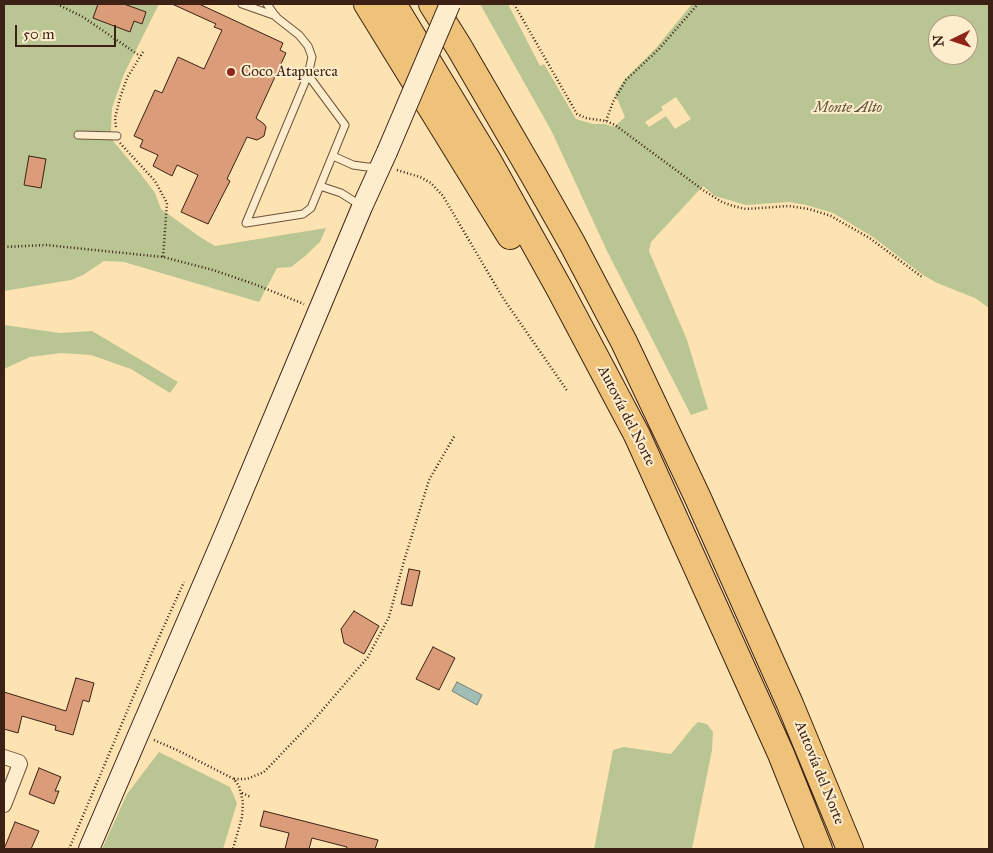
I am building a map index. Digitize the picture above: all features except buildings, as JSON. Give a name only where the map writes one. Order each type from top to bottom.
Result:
[{"type":"highway","points":[[367,4],[538,282],[702,576]]},
{"type":"highway","name":"Autovía del Norte","points":[[393,4],[488,162],[559,288],[637,435],[781,754],[819,849]]},
{"type":"highway","name":"Autovía del Norte","points":[[432,4],[459,47],[572,243],[624,342],[697,496],[786,695],[850,849]]},
{"type":"highway","points":[[445,4],[456,24],[459,47]]},
{"type":"main road","points":[[89,849],[362,206],[450,4]]},
{"type":"street","points":[[4,757],[20,764],[4,805]]},
{"type":"lane","points":[[242,4],[276,17],[299,35],[308,46],[312,57],[308,75],[246,223],[303,214],[311,208],[333,156],[345,125],[308,75]]},
{"type":"lane","points":[[267,4],[276,17]]},
{"type":"lane","points":[[78,135],[117,136]]},
{"type":"lane","points":[[333,156],[353,165],[367,167],[384,159]]},
{"type":"lane","points":[[320,186],[348,196],[362,206]]},
{"type":"path","points":[[57,4],[83,17],[141,56]]},
{"type":"path","points":[[514,4],[577,114],[586,118],[615,124],[722,202],[746,209],[789,206],[809,209],[831,216],[871,239],[922,277]]},
{"type":"path","points":[[606,121],[613,102],[626,80],[659,49],[698,4]]},
{"type":"path","points":[[143,52],[128,78],[120,98],[115,118],[117,139],[155,181],[167,203],[163,257]]},
{"type":"path","points":[[384,159],[431,183],[443,196],[503,298],[568,392]]},
{"type":"path","points":[[4,247],[46,245],[163,257],[214,270],[254,284],[319,311]]},
{"type":"path","points":[[138,734],[177,750],[234,779],[246,779],[264,772],[314,721],[368,657],[389,617],[429,480],[455,436]]},
{"type":"path","points":[[233,849],[242,817],[242,793],[234,779]]},
{"type":"path","points":[[242,793],[251,797]]},
{"type":"green space","points":[[4,4],[159,4],[124,74],[112,108],[111,130],[113,141],[155,193],[161,209],[215,246],[326,228],[320,242],[291,267],[277,268],[259,302],[124,262],[104,261],[83,275],[71,280],[4,291]]},
{"type":"green space","name":"Monte Alto","points":[[480,4],[508,4],[540,66],[544,64],[576,119],[614,127],[625,117],[615,94],[625,79],[656,48],[692,4],[989,4],[989,308],[975,298],[937,283],[923,275],[873,237],[833,213],[789,202],[746,205],[715,196],[703,186],[651,242],[649,251],[687,340],[708,409],[691,415],[607,251],[552,132]],"holes":[[[676,97],[691,119],[675,129],[666,116],[649,127],[645,122],[663,110],[661,107]]]},
{"type":"green space","points":[[4,325],[60,333],[92,331],[178,382],[170,393],[131,369],[91,355],[61,353],[30,357],[4,369]]},
{"type":"green space","points":[[698,722],[707,724],[713,732],[712,750],[692,849],[594,849],[613,750],[624,747],[671,754]]},
{"type":"green space","points":[[159,752],[230,787],[237,803],[223,849],[102,849],[127,794]]},
{"type":"water","points":[[457,682],[482,695],[477,705],[452,691]]},
{"type":"place","name":"Coco Atapuerca","points":[[231,72]]}]
